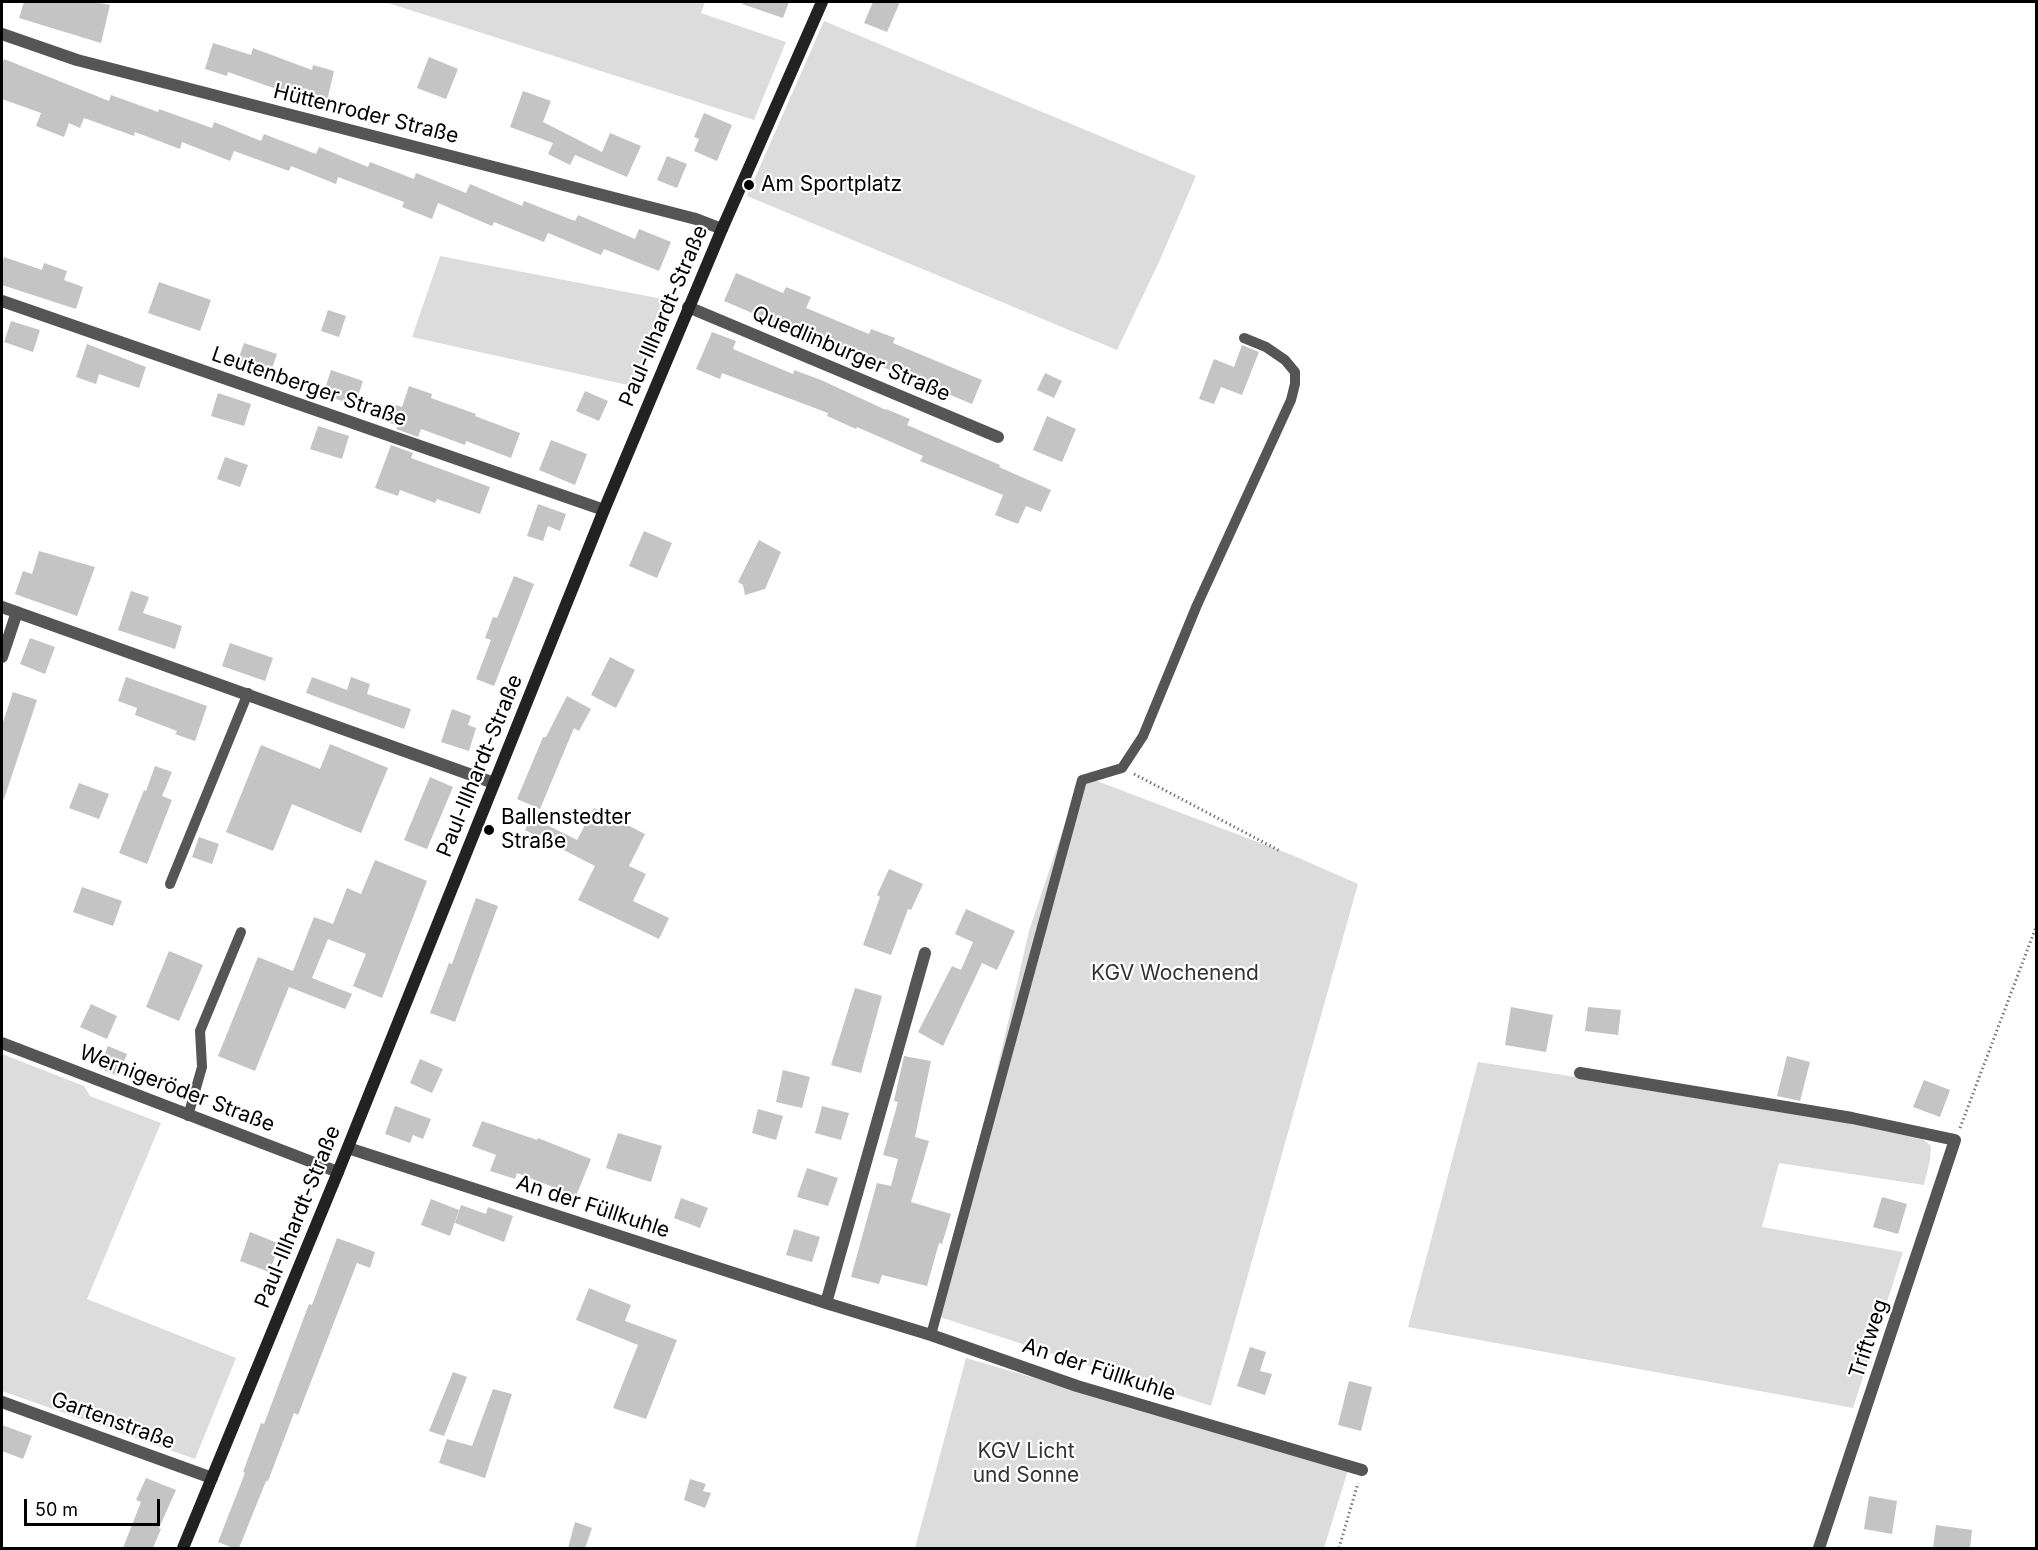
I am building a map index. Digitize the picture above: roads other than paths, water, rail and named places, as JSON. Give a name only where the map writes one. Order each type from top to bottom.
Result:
[{"type":"street","name":"Paul-Illhardt-Straße","points":[[183,1548],[348,1148],[604,510],[688,307],[822,2]]},
{"type":"street","name":"Hüttenroder Straße","points":[[2,34],[76,60],[696,219],[722,230]]},
{"type":"street","name":"Leutenberger Straße","points":[[2,302],[604,510]]},
{"type":"street","name":"Quedlinburger Straße","points":[[688,307],[998,437]]},
{"type":"street","points":[[2,607],[248,693],[494,783]]},
{"type":"street","points":[[2,657],[17,612]]},
{"type":"street","points":[[826,1303],[925,953]]},
{"type":"street","name":"Wernigeröder Straße","points":[[2,1043],[338,1172]]},
{"type":"street","name":"Triftweg","points":[[1580,1073],[1852,1118],[1955,1140],[1819,1548]]},
{"type":"street","name":"An der Füllkuhle","points":[[348,1148],[930,1335],[1077,1386],[1362,1470]]},
{"type":"street","name":"Gartenstraße","points":[[2,1402],[212,1478]]},
{"type":"lane","points":[[930,1335],[1082,780],[1122,768],[1143,736],[1197,605],[1291,400],[1295,372],[1285,360],[1266,347],[1244,338]]},
{"type":"lane","points":[[171,884],[248,693]]},
{"type":"lane","points":[[188,1116],[202,1067],[200,1031],[241,932]]},
{"type":"place","name":"Am Sportplatz","points":[[749,185]]},
{"type":"place","name":"Ballenstedter Straße","points":[[489,830]]},
{"type":"park label","name":"KGV Wochenend","points":[[1175,974]]},
{"type":"park label","name":"KGV Licht und Sonne","points":[[1026,1464]]}]
